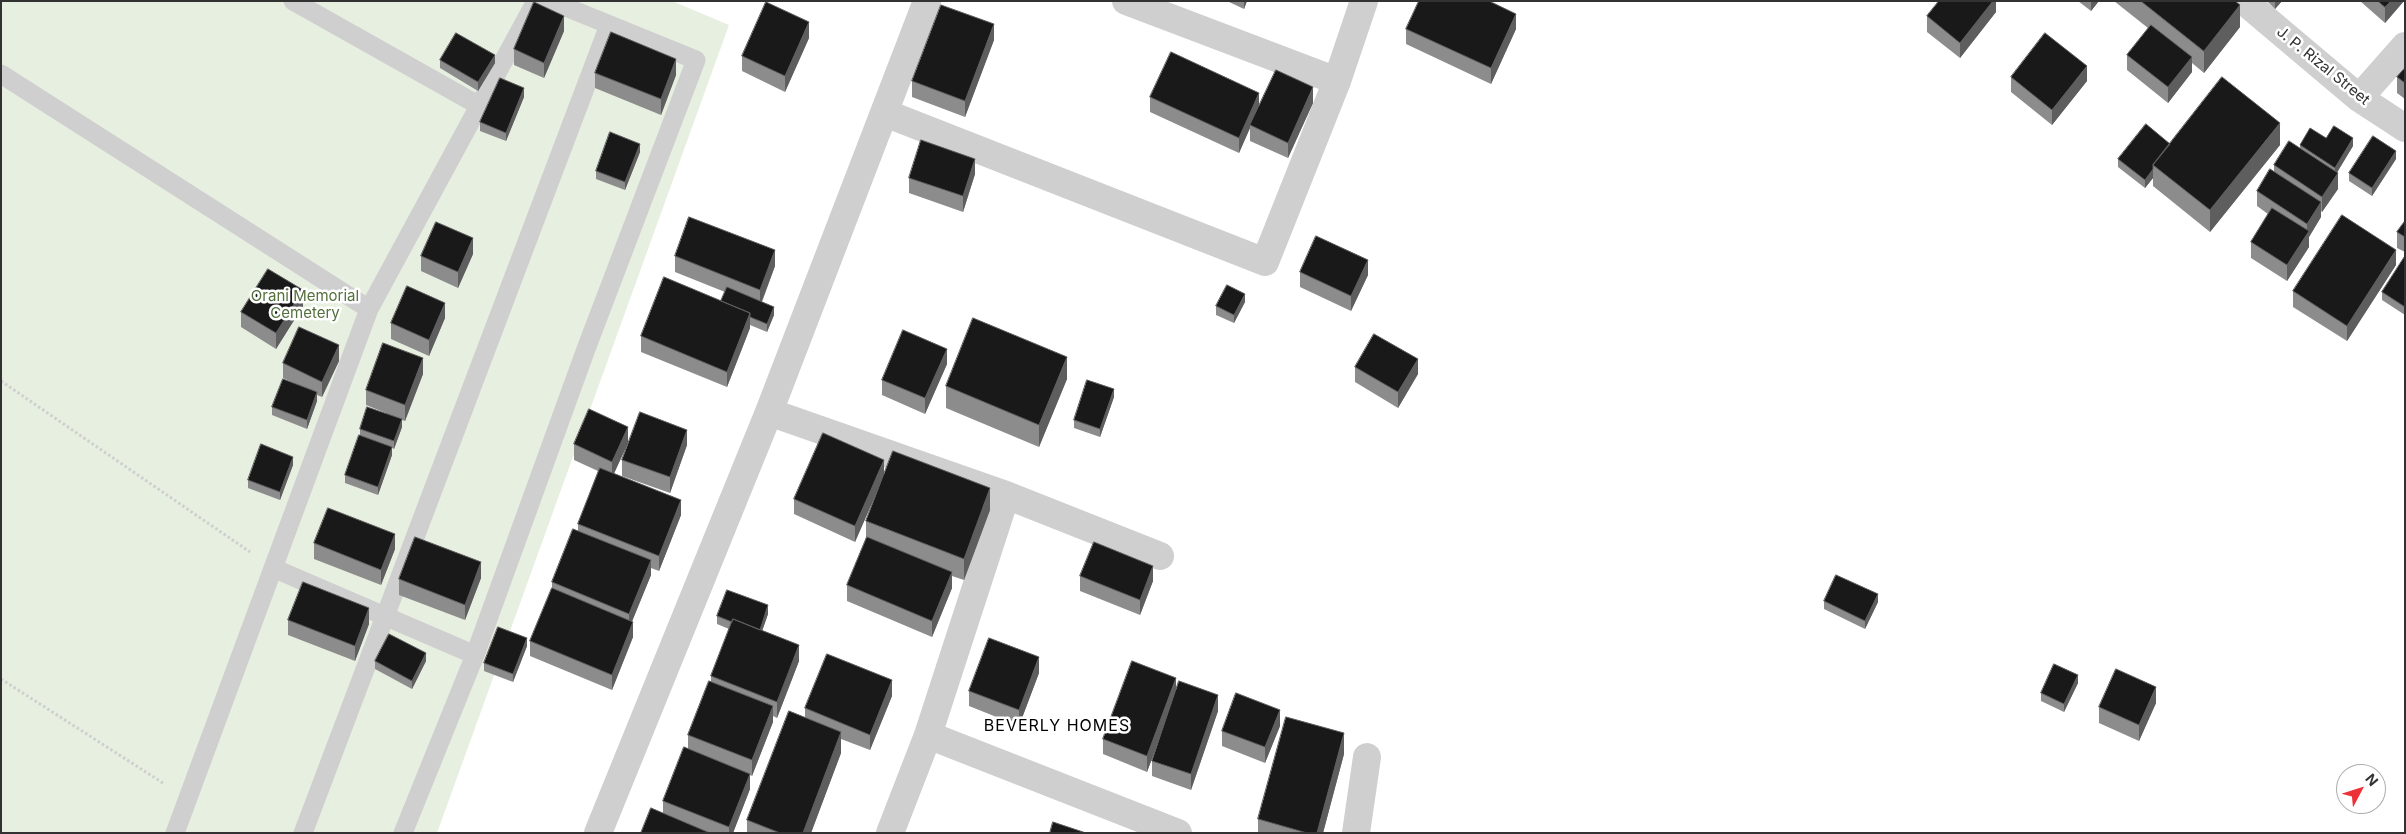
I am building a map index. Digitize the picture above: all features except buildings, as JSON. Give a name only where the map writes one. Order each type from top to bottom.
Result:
[{"type":"street","points":[[598,833],[769,412],[927,1]]},
{"type":"street","points":[[1126,1],[1159,7],[1336,81]]},
{"type":"street","points":[[885,113],[1265,262],[1336,81],[1364,1]]},
{"type":"street","name":"J. P. Rizal Street","points":[[2244,1],[2359,98],[2405,128]]},
{"type":"street","points":[[2359,98],[2405,46]]},
{"type":"street","points":[[769,412],[1006,495],[1160,556]]},
{"type":"street","points":[[890,833],[928,735],[1006,495]]},
{"type":"street","points":[[928,735],[1178,833]]},
{"type":"street","points":[[1356,833],[1367,757]]},
{"type":"lane","points":[[293,1],[478,105]]},
{"type":"lane","points":[[175,833],[369,308],[536,1]]},
{"type":"lane","points":[[403,833],[475,655],[586,350],[696,60],[551,1]]},
{"type":"lane","points":[[303,833],[610,25]]},
{"type":"lane","points":[[1,74],[369,308]]},
{"type":"lane","points":[[273,568],[386,615],[475,655]]},
{"type":"path","points":[[1,381],[273,568]]},
{"type":"path","points":[[1,679],[188,799]]},
{"type":"green space","name":"Orani Memorial Cemetery","points":[[1,1],[672,1],[729,25],[437,833],[1,833]]},
{"type":"district","name":"BEVERLY HOMES","points":[[1057,726]]}]
